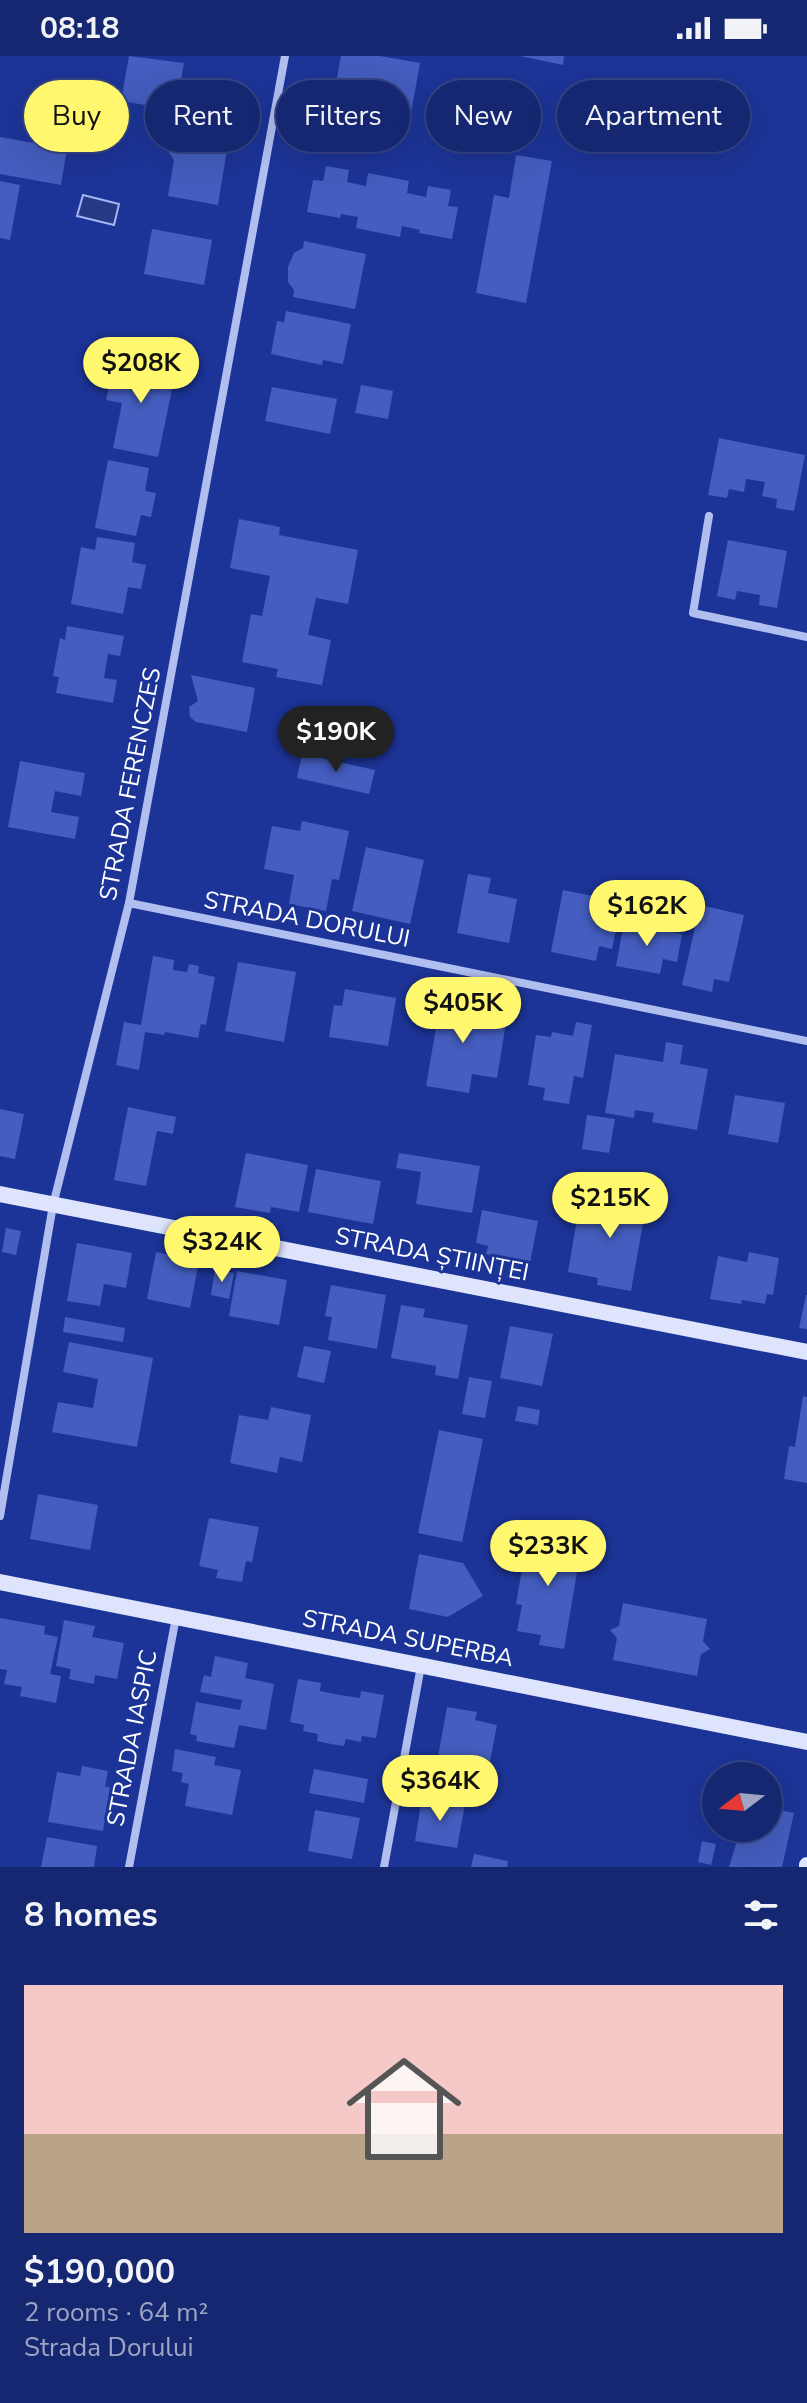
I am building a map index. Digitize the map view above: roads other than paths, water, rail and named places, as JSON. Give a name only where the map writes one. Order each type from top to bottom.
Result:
[{"type":"street","name":"STRADA FERENCZES","points":[[0,1516],[53,1205],[129,903],[285,56]]},
{"type":"street","points":[[709,516],[693,613],[807,637]]},
{"type":"street","name":"STRADA DORULUI","points":[[129,903],[807,1041]]},
{"type":"street","name":"STRADA ȘTIINȚEI","points":[[0,1194],[807,1352]]},
{"type":"street","name":"STRADA SUPERBA","points":[[0,1582],[807,1742]]},
{"type":"street","name":"STRADA IASPIC","points":[[129,1867],[176,1617]]},
{"type":"street","points":[[384,1867],[421,1665]]},
{"type":"water","points":[[83,195],[119,204],[114,225],[77,216]]}]
